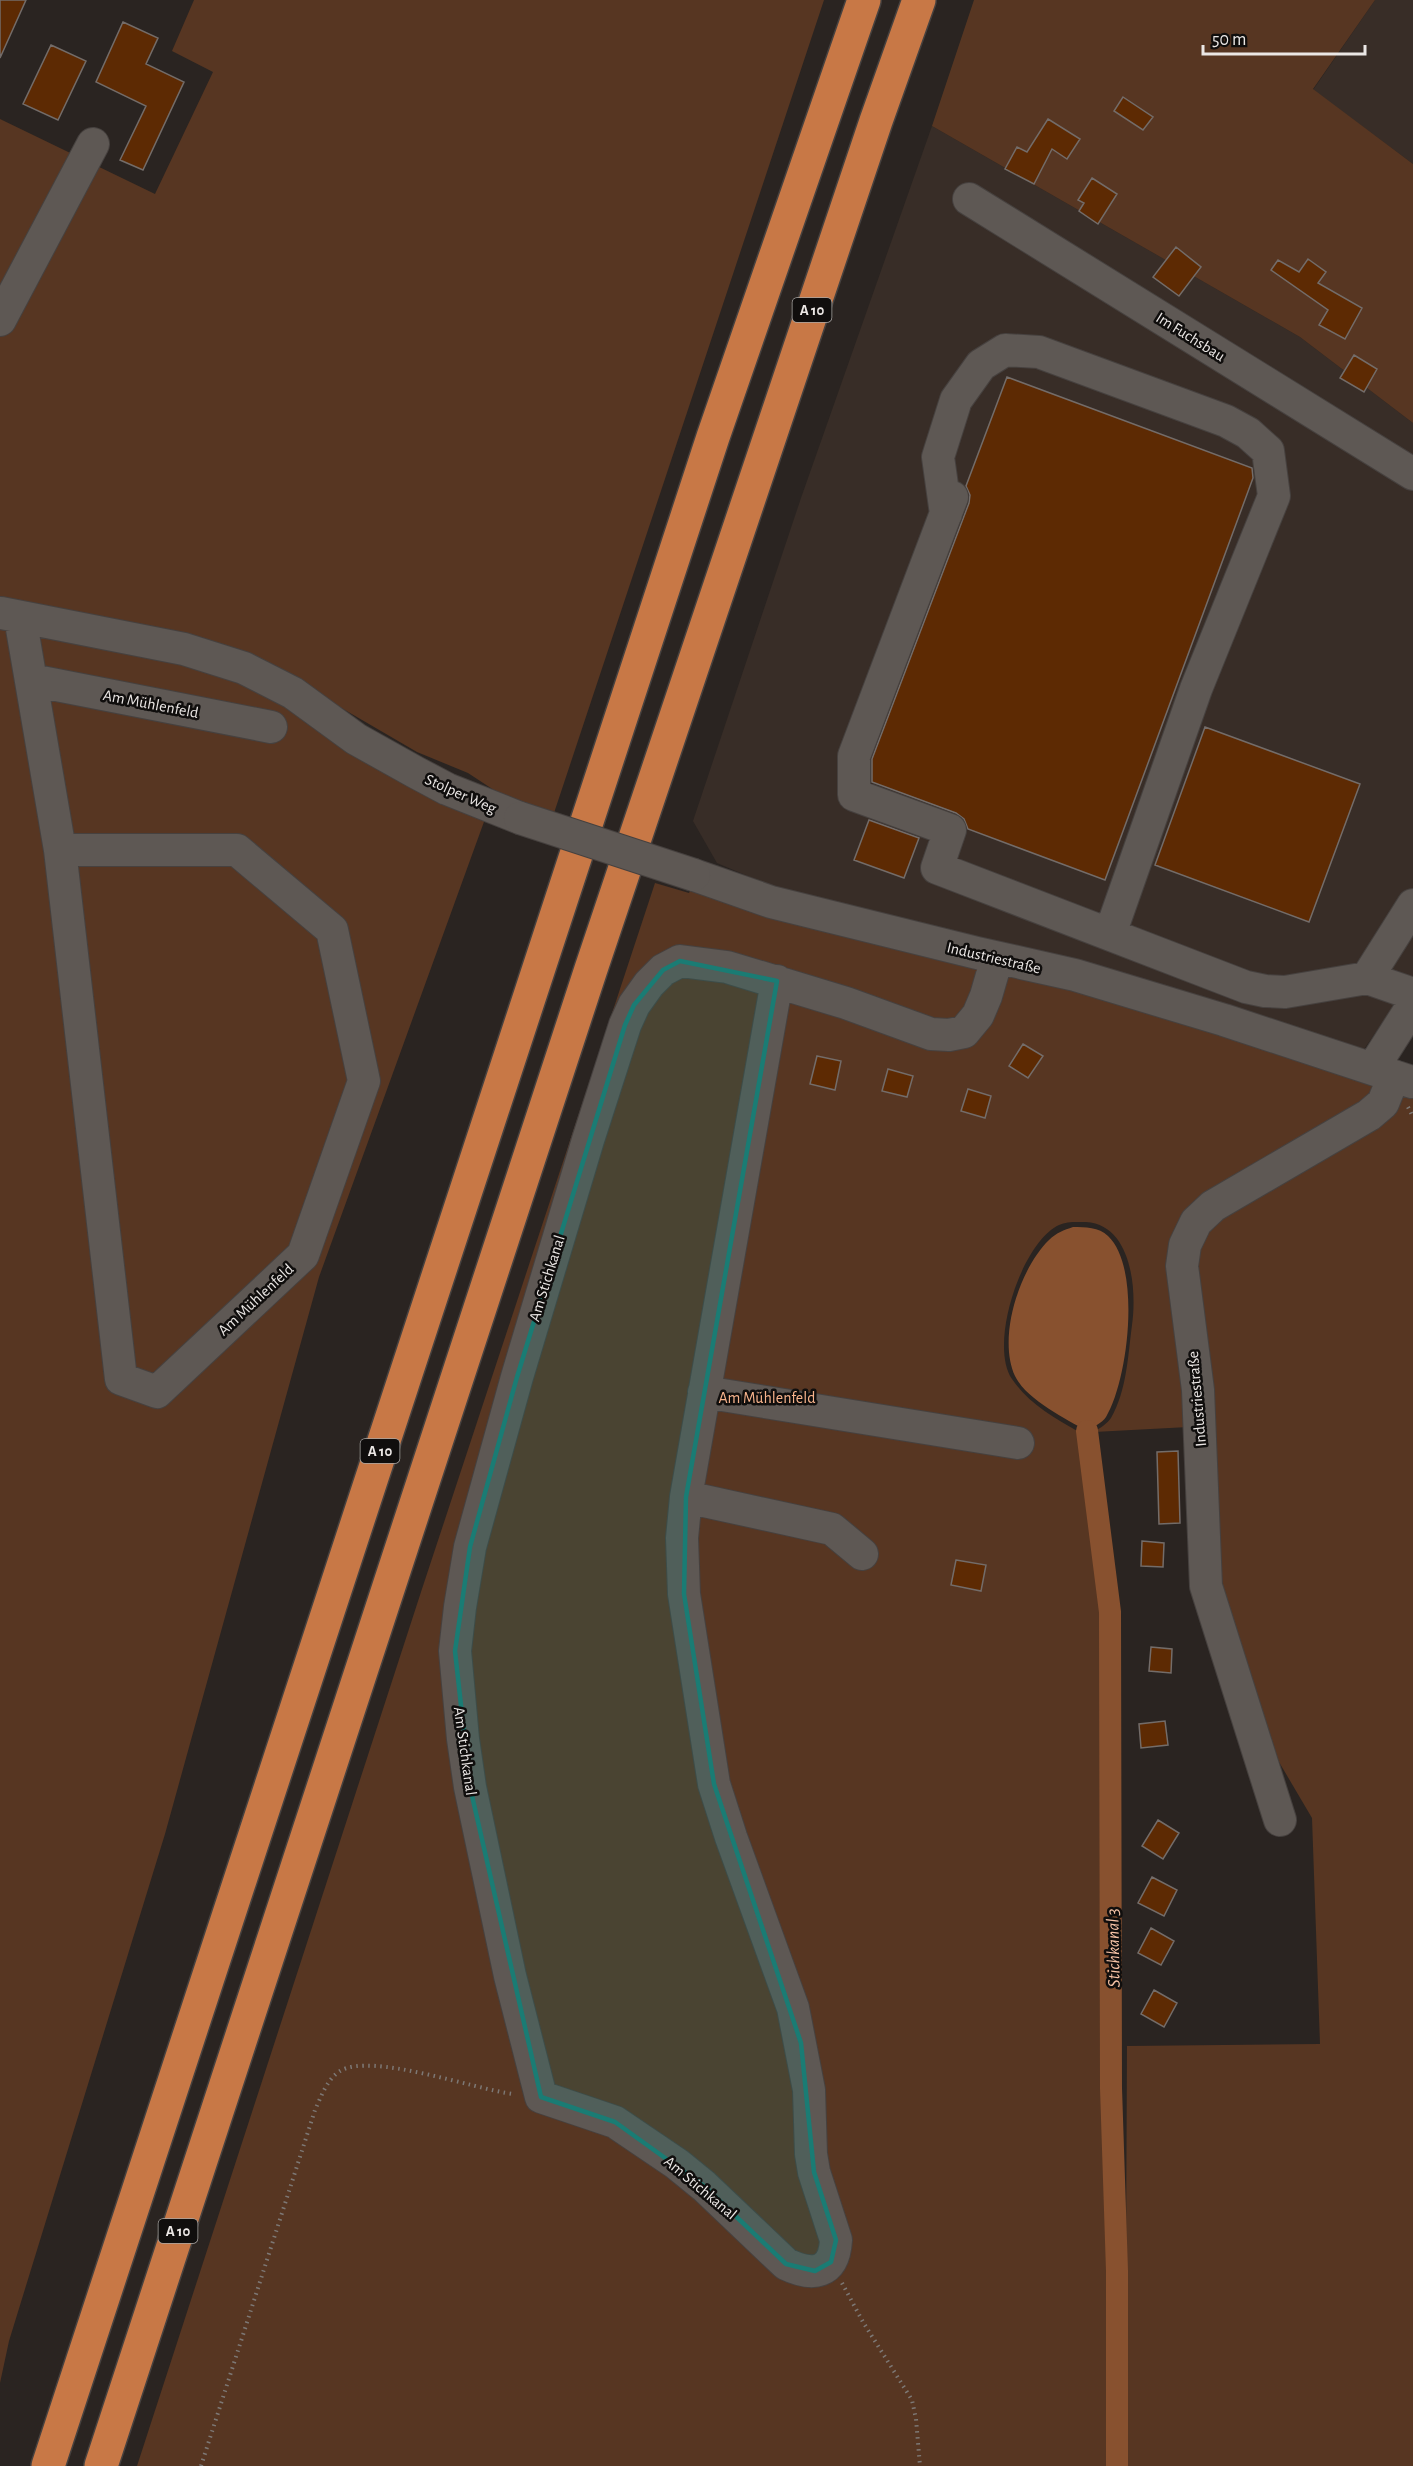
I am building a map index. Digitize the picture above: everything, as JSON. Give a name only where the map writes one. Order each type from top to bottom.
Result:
[{"type":"highway","name":"A 10","points":[[48,2466],[709,448],[864,0]]},
{"type":"highway","name":"A 10","points":[[101,2466],[591,969],[845,212],[919,0]]},
{"type":"street","points":[[0,320],[93,144]]},
{"type":"street","name":"Im Fuchsbau","points":[[969,199],[1413,474]]},
{"type":"street","points":[[1110,934],[1197,689],[1275,496],[1268,451],[1248,433],[1226,421],[1039,352],[1005,350],[981,365],[956,400],[938,457],[949,505],[854,756],[854,795],[950,830],[937,868],[1246,987],[1285,992],[1367,978],[1413,994]]},
{"type":"street","name":"Am Mühlenfeld","points":[[10,615],[31,680],[60,850],[121,1379],[157,1392],[303,1255],[364,1081],[332,930],[237,850],[60,850]]},
{"type":"street","name":"Stolper Weg","points":[[10,615],[184,649],[244,668],[293,693],[356,739],[457,793],[520,818],[771,902],[939,944]]},
{"type":"street","name":"Am Mühlenfeld","points":[[31,680],[271,727]]},
{"type":"street","points":[[1367,978],[1413,905]]},
{"type":"street","name":"Industriestraße","points":[[939,944],[1075,975],[1138,993],[1393,1075],[1383,1103],[1369,1115],[1213,1206],[1196,1222],[1185,1245],[1182,1266],[1198,1390],[1206,1586],[1280,1820]]},
{"type":"street","name":"Am Stichkanal","points":[[831,2262],[824,2269],[814,2271],[801,2271],[786,2264],[704,2186],[677,2164],[615,2122],[541,2097],[510,1976],[470,1787],[455,1651],[460,1607],[470,1546],[517,1377],[584,1151],[625,1025],[634,1005],[663,970],[680,961],[727,967],[846,1003],[932,1034],[948,1035],[964,1032],[978,1015],[997,958]]},
{"type":"street","points":[[777,981],[686,1497],[682,1538],[684,1594],[714,1784],[793,2008],[809,2090],[813,2172],[836,2240],[831,2262]]},
{"type":"street","points":[[1393,1075],[1413,1005]]},
{"type":"street","points":[[704,1392],[1018,1443]]},
{"type":"street","points":[[686,1497],[832,1528],[862,1554]]},
{"type":"path","points":[[201,2466],[315,2110],[332,2079],[340,2071],[359,2066],[383,2066],[501,2092],[541,2097]]},
{"type":"path","points":[[831,2262],[863,2322],[912,2400],[918,2429],[920,2466]]},
{"type":"highlighted area","points":[[680,961],[777,981],[686,1497],[684,1594],[714,1784],[801,2043],[814,2172],[836,2240],[831,2262],[815,2271],[786,2264],[704,2186],[615,2122],[541,2097],[470,1787],[455,1651],[470,1547],[517,1377],[625,1025],[634,1005],[663,970]]},
{"type":"shaded area","points":[[1375,0],[1413,0],[1413,164],[1313,90]]},
{"type":"shaded area","points":[[932,126],[1300,337],[1413,423],[1413,979],[1362,1052],[783,891],[717,863],[693,821],[801,498]]},
{"type":"shaded area","points":[[1073,1227],[1096,1229],[1108,1236],[1119,1251],[1128,1298],[1125,1352],[1114,1400],[1106,1417],[1087,1431],[1047,1408],[1028,1393],[1015,1376],[1010,1360],[1010,1323],[1014,1304],[1029,1268],[1038,1252],[1054,1235]]},
{"type":"green space","points":[[194,0],[824,0],[554,813],[506,798],[468,773],[417,752],[302,685],[485,819],[319,1277],[165,1834],[9,2341],[0,2383],[0,119],[155,194],[213,72],[172,51]]},
{"type":"green space","points":[[974,0],[1375,0],[1313,89],[1413,164],[1413,423],[1300,337],[932,126]]},
{"type":"green space","points":[[694,882],[1000,965],[1413,1094],[1413,2466],[1125,2466],[1127,2046],[1320,2044],[1312,1818],[1279,1762],[1214,1584],[1207,1426],[1094,1432],[1110,1420],[1124,1384],[1133,1311],[1132,1278],[1122,1247],[1113,1234],[1101,1226],[1076,1222],[1059,1225],[1045,1235],[1033,1251],[1013,1295],[1004,1343],[1006,1363],[1018,1388],[1042,1409],[1079,1432],[1102,1609],[1104,2087],[1109,2271],[1110,2466],[137,2466],[421,1592],[655,883],[689,893]]},
{"type":"building","points":[[0,0],[26,0],[0,58]]},
{"type":"building","points":[[123,22],[158,38],[146,64],[184,82],[143,170],[120,160],[146,106],[96,82]]},
{"type":"building","points":[[51,45],[86,61],[58,120],[23,104]]},
{"type":"building","points":[[1123,97],[1153,117],[1143,130],[1114,111]]},
{"type":"building","points":[[1048,119],[1080,139],[1067,159],[1052,149],[1034,184],[1005,169],[1017,147],[1027,152]]},
{"type":"building","points":[[1092,178],[1117,194],[1098,224],[1079,211],[1084,203],[1078,200]]},
{"type":"building","points":[[1176,247],[1201,267],[1179,296],[1153,277]]},
{"type":"building","points":[[1308,259],[1326,272],[1318,283],[1362,308],[1345,339],[1319,325],[1328,310],[1271,270],[1278,260],[1299,272]]},
{"type":"building","points":[[1354,355],[1377,369],[1364,392],[1340,378]]},
{"type":"building","points":[[1007,377],[1252,468],[1253,478],[1105,880],[968,829],[964,819],[956,813],[872,782],[872,759],[969,503],[970,495],[966,486]]},
{"type":"building","points":[[1205,727],[1360,784],[1309,922],[1155,865]]},
{"type":"building","points":[[869,820],[919,838],[904,878],[854,860]]},
{"type":"building","points":[[1023,1044],[1043,1056],[1028,1078],[1009,1066]]},
{"type":"building","points":[[817,1056],[841,1061],[835,1090],[810,1084]]},
{"type":"building","points":[[888,1069],[913,1076],[907,1097],[882,1091]]},
{"type":"building","points":[[968,1089],[991,1096],[985,1118],[961,1111]]},
{"type":"building","points":[[1178,1451],[1180,1523],[1159,1524],[1157,1452]]},
{"type":"building","points":[[1142,1541],[1164,1543],[1163,1567],[1141,1566]]},
{"type":"building","points":[[956,1560],[986,1565],[981,1591],[951,1585]]},
{"type":"building","points":[[1151,1647],[1172,1649],[1171,1673],[1149,1671]]},
{"type":"building","points":[[1165,1721],[1168,1745],[1141,1748],[1139,1724]]},
{"type":"building","points":[[1158,1820],[1179,1833],[1163,1859],[1142,1846]]},
{"type":"building","points":[[1152,1877],[1177,1890],[1164,1916],[1138,1903]]},
{"type":"building","points":[[1151,1928],[1174,1941],[1161,1965],[1138,1953]]},
{"type":"building","points":[[1154,1990],[1177,2003],[1164,2027],[1141,2014]]},
{"type":"waterway","name":"Stichkanal 3","points":[[1087,1431],[1110,1612],[1111,2088],[1117,2271],[1117,2466]]}]
